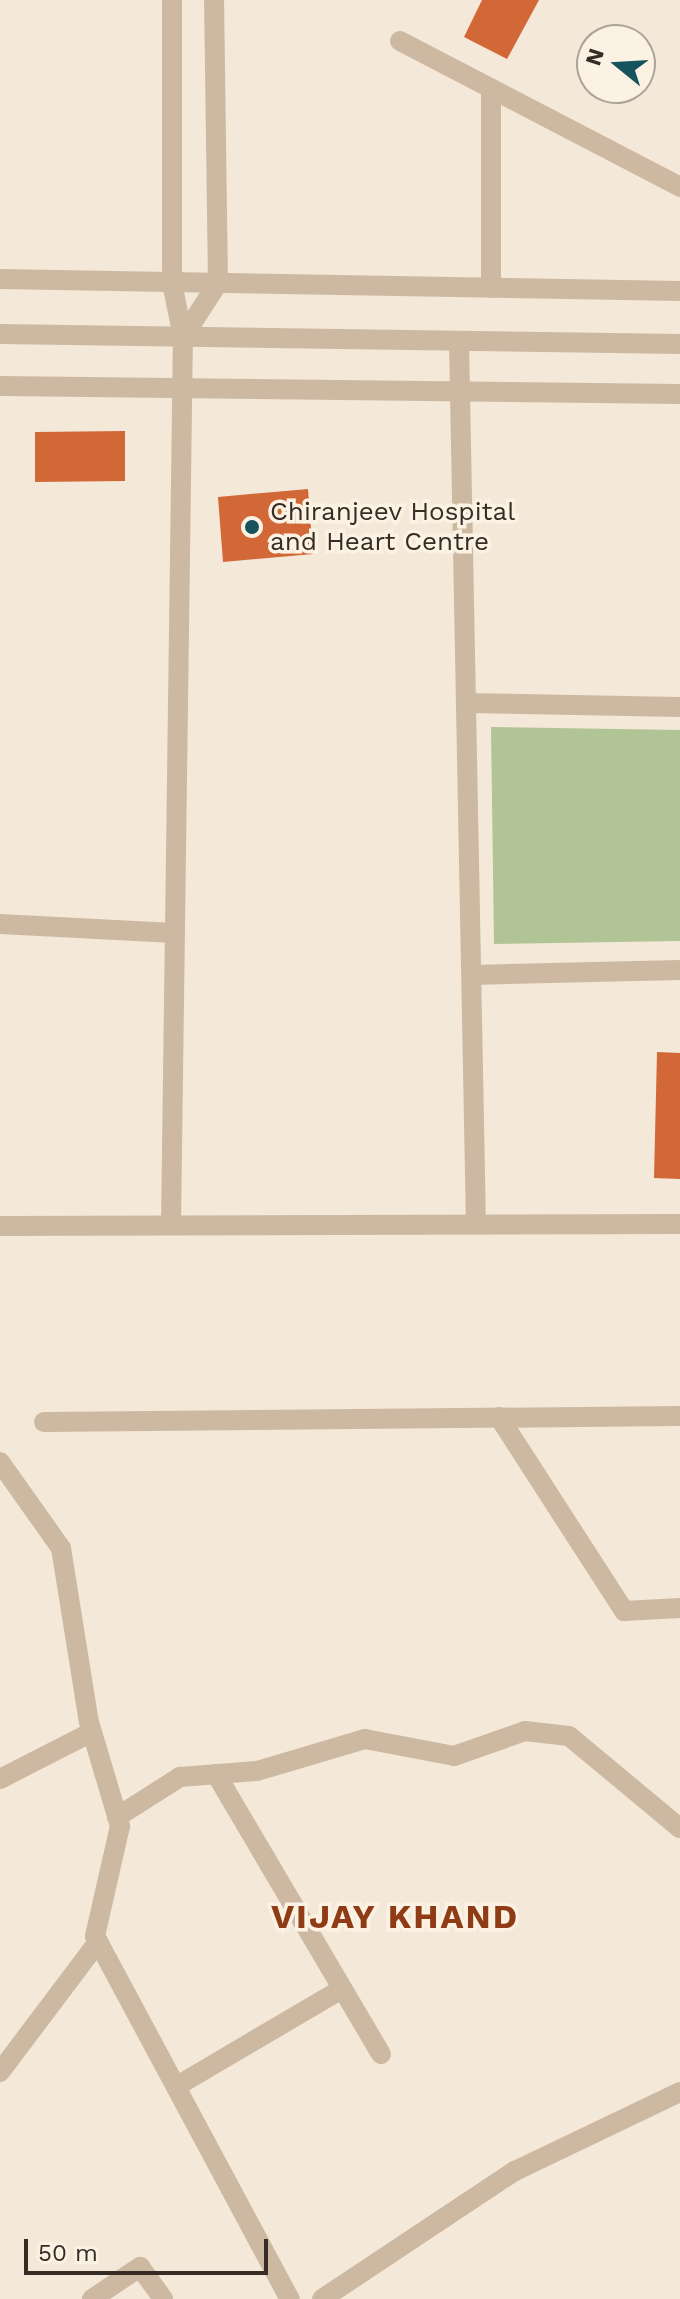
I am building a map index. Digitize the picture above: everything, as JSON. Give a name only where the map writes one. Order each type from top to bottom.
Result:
[{"type":"street","points":[[171,1225],[183,337],[172,283],[172,0]]},
{"type":"street","points":[[183,337],[218,283],[214,0]]},
{"type":"street","points":[[400,41],[680,187]]},
{"type":"street","points":[[491,89],[491,288]]},
{"type":"street","points":[[0,279],[680,291]]},
{"type":"street","points":[[0,334],[680,344]]},
{"type":"street","points":[[459,341],[476,1224]]},
{"type":"street","points":[[0,386],[680,394]]},
{"type":"street","points":[[466,703],[680,707]]},
{"type":"street","points":[[0,924],[174,933]]},
{"type":"street","points":[[472,975],[680,970]]},
{"type":"street","points":[[0,1226],[680,1224]]},
{"type":"street","points":[[44,1422],[680,1416]]},
{"type":"street","points":[[499,1417],[624,1611],[680,1608]]},
{"type":"street","points":[[0,1462],[61,1548],[92,1732],[117,1817],[98,1942],[0,2072]]},
{"type":"street","points":[[117,1817],[180,1777],[257,1771],[365,1739],[454,1756],[525,1731],[569,1736],[680,1828]]},
{"type":"street","points":[[0,1779],[92,1732]]},
{"type":"street","points":[[216,1774],[381,2054]]},
{"type":"street","points":[[98,1942],[290,2299]]},
{"type":"street","points":[[177,2086],[342,1989]]},
{"type":"street","points":[[322,2299],[515,2171],[680,2092]]},
{"type":"street","points":[[92,2299],[140,2267],[163,2299]]},
{"type":"green space","points":[[491,727],[680,730],[680,941],[494,944]]},
{"type":"building","points":[[482,0],[539,0],[507,59],[464,37]]},
{"type":"building","points":[[125,431],[125,481],[35,482],[35,432]]},
{"type":"building","points":[[308,489],[313,554],[223,562],[218,497]]},
{"type":"building","points":[[657,1052],[680,1053],[680,1179],[654,1178]]},
{"type":"place","name":"Chiranjeev Hospital and Heart Centre","points":[[252,527]]},
{"type":"district","name":"VIJAY KHAND","points":[[395,1917]]}]
